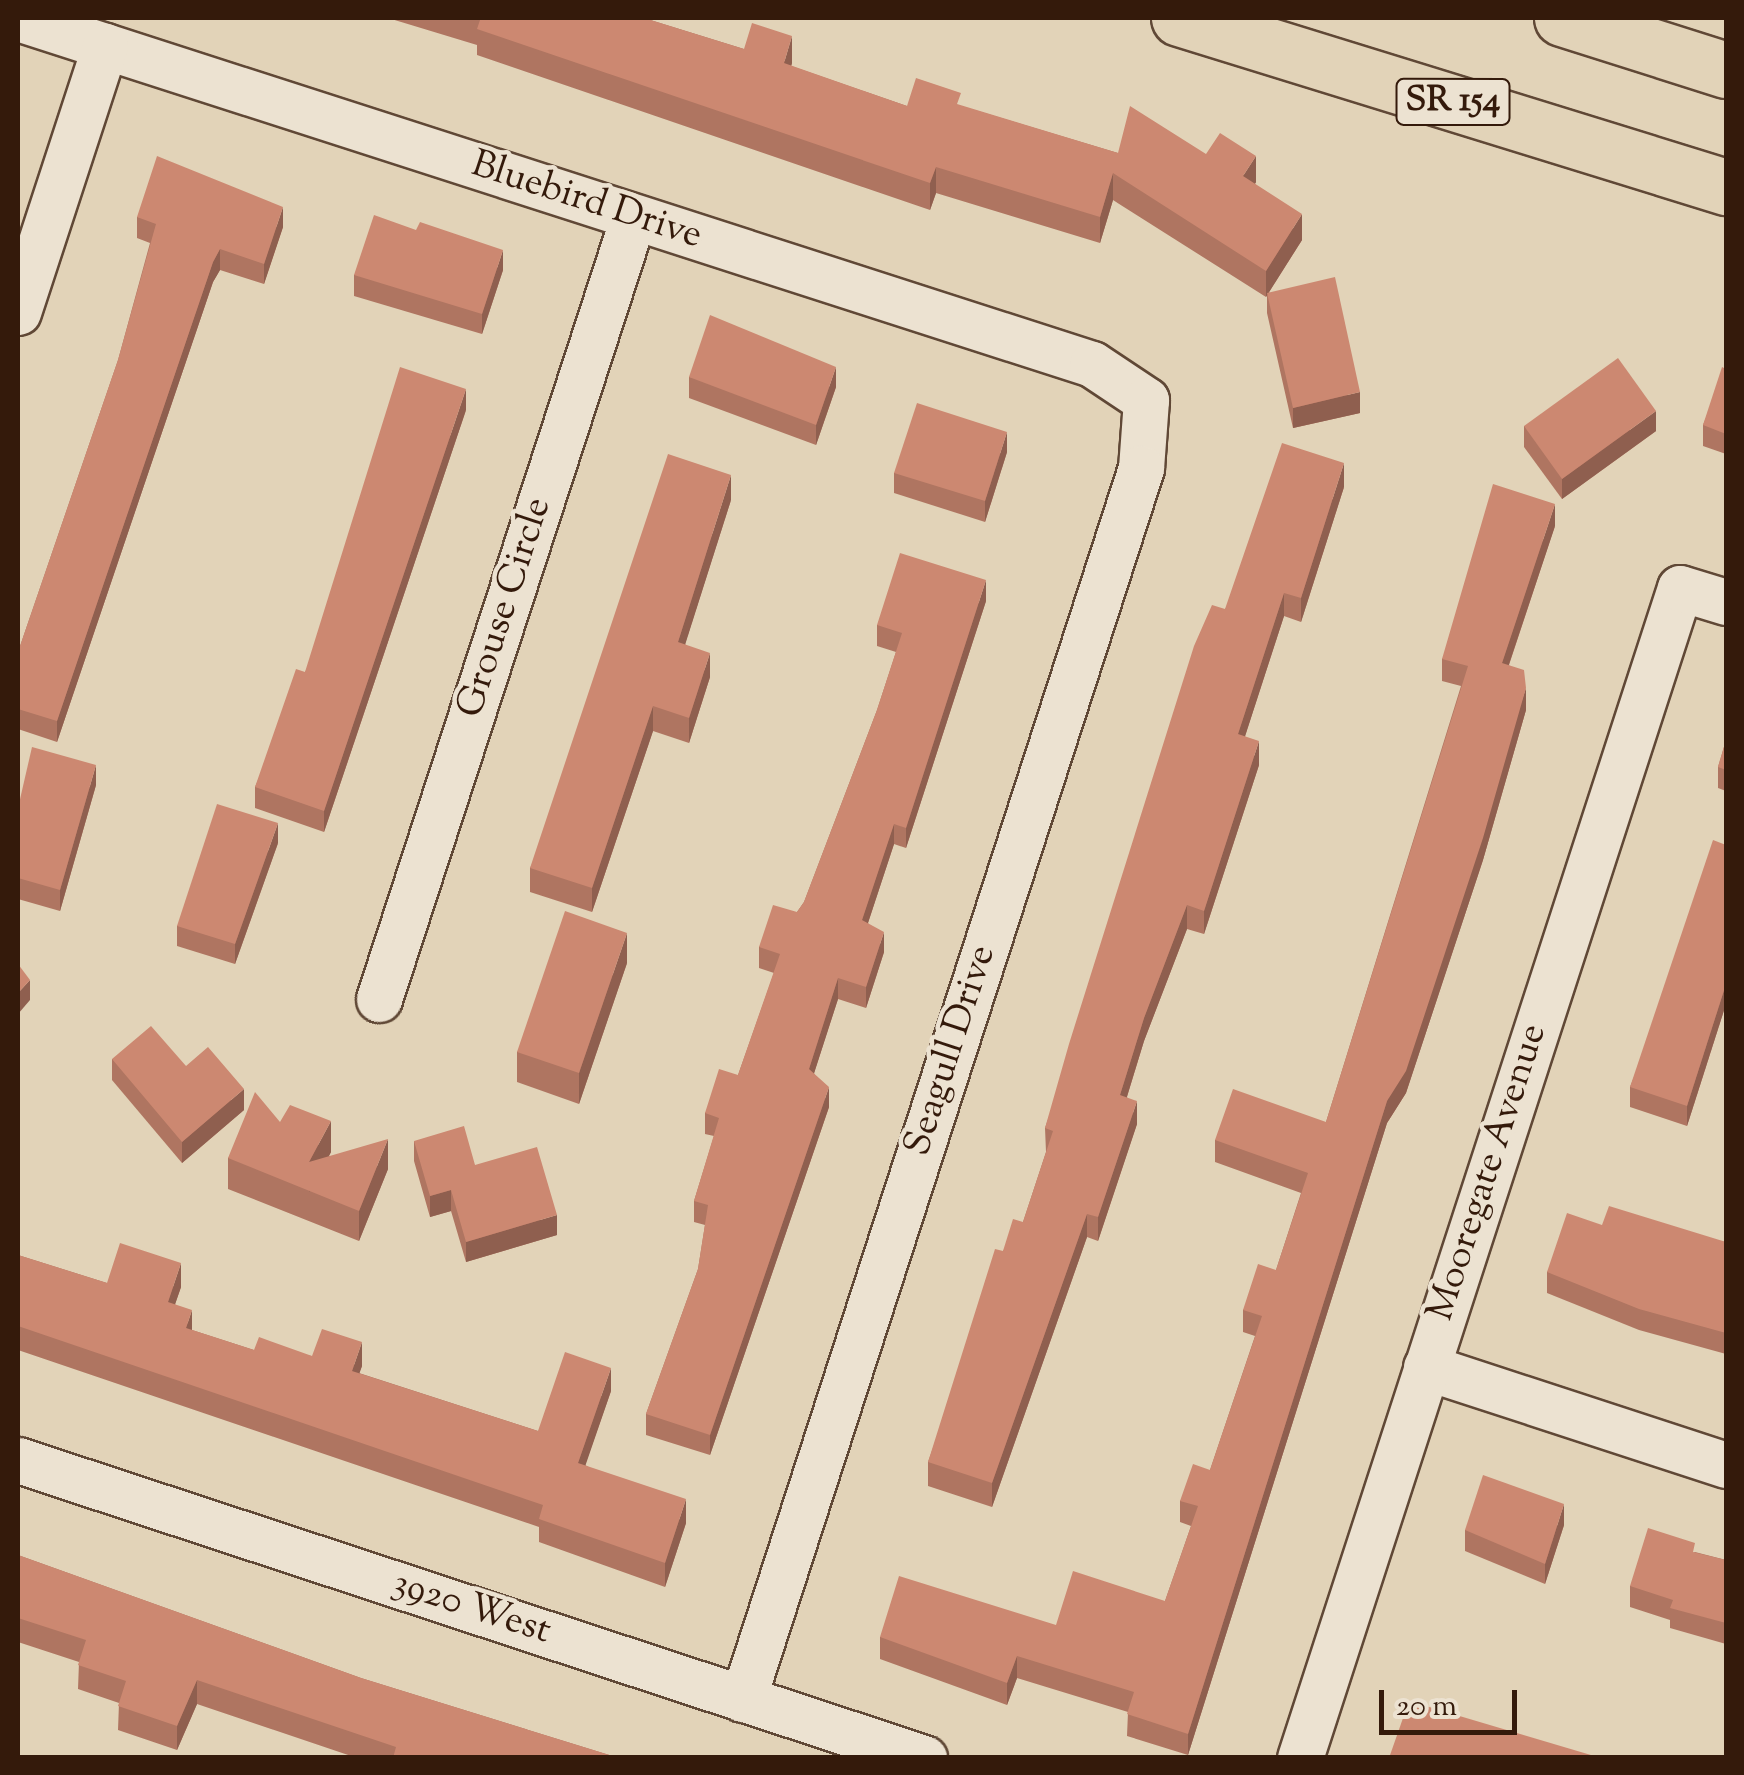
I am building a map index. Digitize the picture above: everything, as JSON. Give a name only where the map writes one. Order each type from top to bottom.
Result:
[{"type":"highway","name":"SR 154","points":[[1178,18],[1726,188]]},
{"type":"highway","points":[[1562,18],[1726,70]]},
{"type":"street","name":"Bluebird Drive","points":[[18,18],[1092,364],[1146,400]]},
{"type":"street","points":[[18,312],[105,46]]},
{"type":"street","name":"Grouse Circle","points":[[380,999],[632,218]]},
{"type":"street","name":"Seagull Drive","points":[[743,1699],[1141,468],[1146,400]]},
{"type":"street","name":"Mooregate Avenue","points":[[1300,1758],[1680,588],[1726,602]]},
{"type":"street","points":[[1426,1367],[1726,1465]]},
{"type":"street","name":"3920 West","points":[[18,1460],[924,1758]]},
{"type":"building","points":[[473,18],[644,18],[744,49],[752,23],[792,36],[784,63],[907,106],[916,78],[961,93],[957,104],[1118,153],[1130,106],[1206,154],[1220,133],[1256,156],[1243,176],[1302,214],[1266,271],[1113,173],[1100,217],[936,167],[930,183],[477,29],[480,20]]},
{"type":"building","points":[[157,156],[283,207],[264,264],[220,249],[213,262],[57,721],[18,709],[18,652],[118,360],[156,224],[137,217]]},
{"type":"building","points":[[374,215],[416,230],[420,222],[503,250],[482,314],[354,275]]},
{"type":"building","points":[[1335,277],[1360,392],[1293,408],[1267,293]]},
{"type":"building","points":[[710,315],[836,367],[816,425],[689,377]]},
{"type":"building","points":[[1618,358],[1656,411],[1562,479],[1524,426]]},
{"type":"building","points":[[400,367],[466,389],[324,811],[255,787],[296,669],[305,672]]},
{"type":"building","points":[[1722,367],[1726,369],[1726,434],[1703,425]]},
{"type":"building","points":[[917,403],[1007,432],[985,501],[894,473]]},
{"type":"building","points":[[1282,443],[1344,463],[1301,598],[1284,593],[1238,734],[1259,741],[1204,911],[1187,905],[1144,1018],[1120,1095],[1137,1101],[1098,1217],[1087,1214],[992,1483],[928,1462],[995,1249],[1003,1251],[1013,1219],[1023,1222],[1053,1131],[1045,1128],[1069,1044],[1194,646],[1212,605],[1225,609]]},
{"type":"building","points":[[668,454],[731,475],[678,642],[710,653],[689,718],[653,706],[592,888],[530,868]]},
{"type":"building","points":[[1493,484],[1555,504],[1502,663],[1524,670],[1526,688],[1483,838],[1406,1071],[1387,1101],[1188,1734],[1127,1714],[1134,1692],[1017,1656],[1007,1683],[880,1637],[899,1576],[1056,1625],[1073,1571],[1165,1601],[1198,1506],[1180,1501],[1193,1464],[1210,1470],[1262,1316],[1243,1310],[1258,1264],[1276,1270],[1308,1173],[1215,1140],[1233,1089],[1326,1122],[1468,666],[1442,659]]},
{"type":"building","points":[[900,553],[986,580],[906,828],[894,824],[862,920],[884,932],[866,987],[838,978],[809,1069],[829,1087],[710,1435],[646,1414],[698,1269],[708,1205],[694,1201],[719,1118],[705,1113],[719,1069],[738,1075],[780,954],[759,947],[773,905],[797,912],[804,902],[877,710],[902,633],[877,625]]},
{"type":"building","points":[[1726,740],[1726,770],[1718,767]]},
{"type":"building","points":[[32,747],[96,765],[60,890],[18,878],[18,808]]},
{"type":"building","points":[[217,804],[278,823],[235,944],[177,926]]},
{"type":"building","points":[[1713,840],[1726,845],[1726,984],[1687,1106],[1630,1087]]},
{"type":"building","points":[[565,911],[627,933],[579,1073],[517,1052]]},
{"type":"building","points":[[18,964],[30,980],[18,993]]},
{"type":"building","points":[[151,1026],[186,1066],[208,1047],[244,1089],[182,1142],[112,1059]]},
{"type":"building","points":[[255,1092],[280,1122],[290,1105],[331,1121],[309,1162],[388,1139],[359,1211],[228,1158]]},
{"type":"building","points":[[464,1126],[475,1165],[537,1147],[557,1215],[466,1242],[451,1190],[430,1196],[414,1141]]},
{"type":"building","points":[[1609,1206],[1726,1242],[1726,1333],[1639,1309],[1547,1272],[1567,1213],[1602,1225]]},
{"type":"building","points":[[120,1243],[181,1263],[168,1302],[192,1310],[186,1328],[254,1350],[259,1337],[312,1356],[322,1329],[362,1342],[352,1371],[538,1431],[565,1352],[611,1368],[578,1463],[686,1499],[665,1563],[539,1519],[543,1505],[18,1326],[18,1255],[107,1283]]},
{"type":"building","points":[[1483,1475],[1564,1504],[1545,1564],[1465,1530]]},
{"type":"building","points":[[1648,1528],[1695,1543],[1693,1552],[1726,1560],[1726,1623],[1670,1608],[1673,1600],[1630,1586]]},
{"type":"building","points":[[18,1555],[361,1678],[619,1758],[393,1758],[396,1747],[197,1680],[177,1726],[118,1706],[126,1681],[78,1665],[86,1640],[18,1618]]},
{"type":"building","points":[[1409,1701],[1601,1758],[1389,1758]]}]
